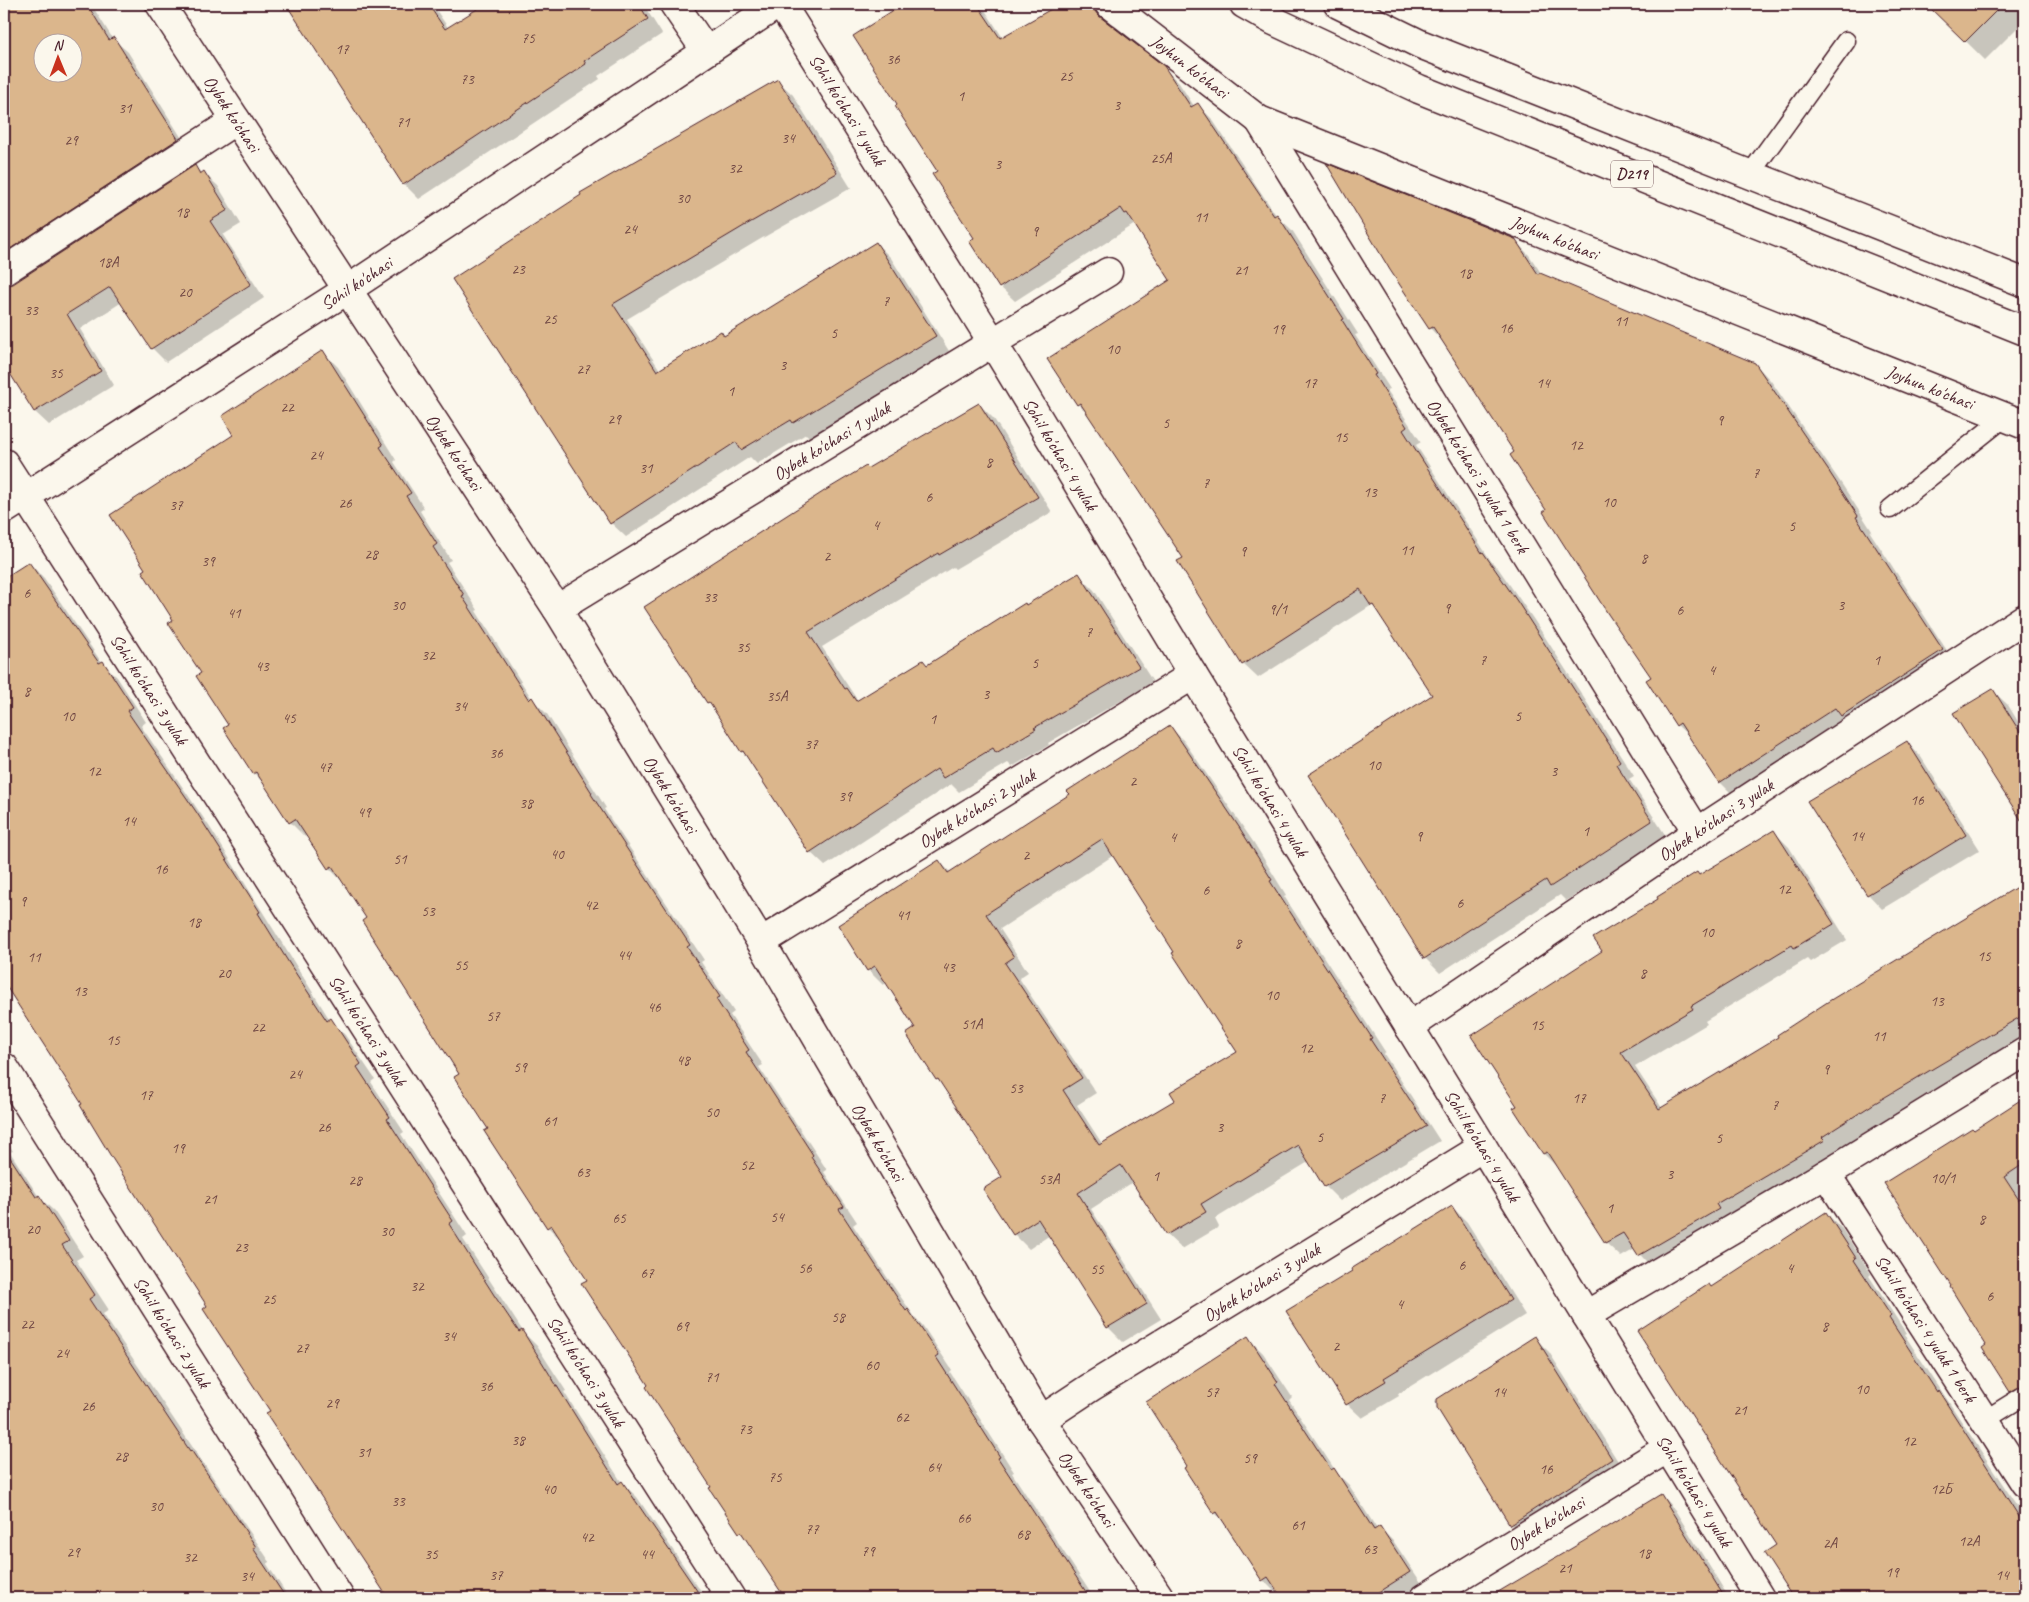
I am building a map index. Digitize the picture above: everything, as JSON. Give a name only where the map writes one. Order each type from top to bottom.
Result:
[{"type":"street","name":"Oybek ko'chasi","points":[[160,4],[556,609],[761,942],[1041,1420],[1160,1598]]},
{"type":"street","points":[[674,4],[706,51]]},
{"type":"street","name":"Sohil ko'chasi","points":[[14,503],[346,290],[779,4]]},
{"type":"street","name":"Sohil ko'chasi 4 yulak","points":[[779,4],[993,343],[1193,675],[1760,1598]]},
{"type":"street","name":"Joyhun ko'chasi","points":[[1110,4],[1259,120],[2015,421]]},
{"type":"street","name":"D219","points":[[1244,4],[1274,21],[1419,89],[2025,331]]},
{"type":"street","name":"D219","points":[[1338,4],[1372,10],[1420,44],[2025,283]]},
{"type":"street","points":[[4,270],[236,120]]},
{"type":"street","name":"Oybek ko'chasi 3 yulak 1 berk","points":[[1259,120],[1697,832]]},
{"type":"street","name":"Oybek ko'chasi 1 yulak","points":[[556,609],[1108,272]]},
{"type":"street","name":"Sohil ko'chasi 3 yulak","points":[[4,463],[14,503],[731,1598]]},
{"type":"street","name":"Oybek ko'chasi 3 yulak","points":[[1409,1027],[1697,832],[2025,618]]},
{"type":"street","name":"Oybek ko'chasi 2 yulak","points":[[761,942],[1193,675]]},
{"type":"street","points":[[1586,1315],[1826,1174],[2025,1052]]},
{"type":"street","name":"Sohil ko'chasi 2 yulak","points":[[4,1066],[340,1598]]},
{"type":"street","name":"Oybek ko'chasi 3 yulak","points":[[1041,1420],[1091,1387],[1483,1147]]},
{"type":"street","name":"Sohil ko'chasi 4 yulak 1 berk","points":[[1826,1174],[2025,1483]]},
{"type":"street","name":"Oybek ko'chasi","points":[[1425,1598],[1668,1448]]},
{"type":"lane","points":[[1750,174],[1846,41]]},
{"type":"lane","points":[[1890,509],[2015,421]]},
{"type":"lane","points":[[1985,1420],[2025,1396]]},
{"type":"building","points":[[4,4],[87,4],[109,40],[114,37],[178,139],[4,253]]},
{"type":"building","points":[[286,4],[428,4],[445,29],[485,4],[639,4],[648,19],[584,61],[586,64],[403,185]]},
{"type":"building","points":[[903,4],[977,4],[1000,38],[1060,4],[1089,4],[1099,16],[1164,66],[1191,107],[1198,103],[1274,216],[1277,214],[1344,319],[1342,320],[1376,374],[1374,375],[1407,427],[1403,430],[1482,553],[1519,604],[1620,761],[1616,764],[1652,821],[1550,887],[1546,880],[1424,959],[1308,775],[1432,695],[1373,605],[1371,606],[1360,589],[1242,665],[1177,561],[1183,558],[1080,403],[1077,405],[1047,359],[1170,280],[1127,213],[1125,214],[1121,208],[999,288],[969,241],[974,238],[932,174],[937,171],[853,36]]},
{"type":"building","points":[[1926,4],[2003,4],[1965,42]]},
{"type":"building","points":[[778,79],[837,173],[613,304],[657,371],[721,331],[724,336],[876,242],[936,336],[793,423],[791,420],[741,450],[736,442],[610,524],[452,279],[581,195],[580,193]]},
{"type":"building","points":[[1326,163],[1515,239],[1538,274],[1540,273],[1755,363],[1828,470],[1858,516],[1856,517],[1943,650],[1841,716],[1835,708],[1719,783],[1680,723],[1676,726],[1646,680],[1651,677],[1543,512],[1546,510],[1510,455],[1514,452],[1433,327],[1429,329],[1390,270]]},
{"type":"building","points":[[195,165],[200,174],[204,171],[228,210],[210,221],[251,284],[151,349],[110,287],[67,314],[101,371],[34,412],[4,364],[4,286],[13,284]]},
{"type":"building","points":[[323,350],[383,445],[380,447],[411,493],[406,496],[437,544],[433,547],[464,595],[462,596],[529,700],[532,697],[591,794],[690,945],[687,947],[720,997],[716,999],[749,1050],[746,1052],[813,1155],[811,1157],[844,1207],[839,1209],[906,1311],[908,1309],[939,1355],[936,1357],[1000,1457],[998,1458],[1090,1598],[785,1598],[709,1488],[711,1487],[646,1387],[648,1385],[581,1283],[587,1280],[551,1225],[547,1228],[484,1131],[488,1129],[454,1077],[459,1074],[362,921],[366,918],[332,866],[328,869],[295,819],[289,823],[256,772],[253,774],[223,728],[228,725],[196,676],[201,673],[168,623],[173,620],[142,571],[145,569],[110,515],[233,435],[222,416]]},
{"type":"building","points":[[979,403],[1038,497],[939,555],[938,553],[808,632],[845,689],[847,688],[856,701],[923,660],[927,665],[1025,603],[1026,605],[1079,573],[1139,667],[1034,728],[1036,729],[996,753],[993,748],[943,778],[937,769],[809,853],[743,751],[741,752],[709,702],[707,703],[644,607],[826,490],[866,466],[868,468]]},
{"type":"building","points":[[29,562],[99,663],[103,661],[133,707],[127,711],[197,813],[327,1021],[331,1018],[361,1064],[357,1067],[390,1117],[387,1119],[453,1221],[449,1224],[494,1295],[519,1332],[522,1330],[618,1484],[622,1481],[702,1598],[388,1598],[266,1413],[270,1411],[203,1309],[207,1306],[112,1158],[80,1105],[82,1104],[4,983],[4,578]]},
{"type":"building","points":[[1993,689],[2025,740],[2025,826],[1953,713]]},
{"type":"building","points":[[1170,725],[1239,827],[1272,880],[1270,881],[1427,1126],[1324,1187],[1298,1145],[1201,1204],[1206,1212],[1166,1235],[1121,1165],[1078,1193],[1147,1304],[1107,1328],[1038,1219],[1013,1235],[983,1189],[1002,1177],[906,1034],[915,1028],[875,966],[867,971],[838,925],[939,860],[948,873],[1070,794],[1067,791]],"holes":[[[1102,839],[1174,952],[1172,953],[1237,1052],[1170,1092],[1175,1100],[1099,1145],[1063,1090],[1082,1078],[1005,963],[1014,957],[986,914]]]},
{"type":"building","points":[[1907,741],[1966,835],[1867,895],[1807,801]]},
{"type":"building","points":[[1774,830],[1834,924],[1794,948],[1792,945],[1691,1006],[1693,1009],[1621,1052],[1659,1109],[1778,1037],[1777,1035],[1829,1001],[2025,882],[2025,1014],[1875,1103],[1822,1137],[1825,1140],[1716,1204],[1719,1209],[1638,1256],[1623,1233],[1605,1243],[1547,1152],[1543,1154],[1513,1108],[1517,1106],[1471,1036],[1602,951],[1593,938],[1658,899],[1657,897],[1697,872],[1699,875]]},
{"type":"building","points":[[2025,1097],[2025,1163],[2004,1177],[2025,1209],[2025,1384],[2010,1392],[1982,1348],[1986,1345],[1951,1286],[1884,1183],[1972,1128],[1974,1130]]},
{"type":"building","points":[[4,1148],[36,1197],[39,1195],[69,1241],[62,1245],[95,1295],[89,1299],[190,1451],[226,1501],[256,1547],[253,1548],[286,1598],[4,1598]]},
{"type":"building","points":[[1452,1206],[1511,1300],[1384,1378],[1386,1381],[1346,1405],[1286,1311]]},
{"type":"building","points":[[1826,1212],[1856,1258],[1854,1260],[1891,1316],[1889,1318],[1937,1392],[1938,1390],[2025,1526],[2025,1598],[1793,1598],[1764,1553],[1776,1545],[1637,1331],[1709,1284],[1711,1287]]},
{"type":"building","points":[[1248,1336],[1278,1382],[1275,1384],[1331,1470],[1334,1468],[1374,1530],[1380,1526],[1410,1572],[1369,1598],[1282,1598],[1268,1577],[1262,1581],[1217,1512],[1214,1514],[1184,1468],[1187,1466],[1146,1402]]},
{"type":"building","points":[[1535,1336],[1612,1459],[1510,1525],[1437,1408],[1437,1399]]},
{"type":"building","points":[[1661,1494],[1725,1598],[1488,1598],[1584,1541]]}]
